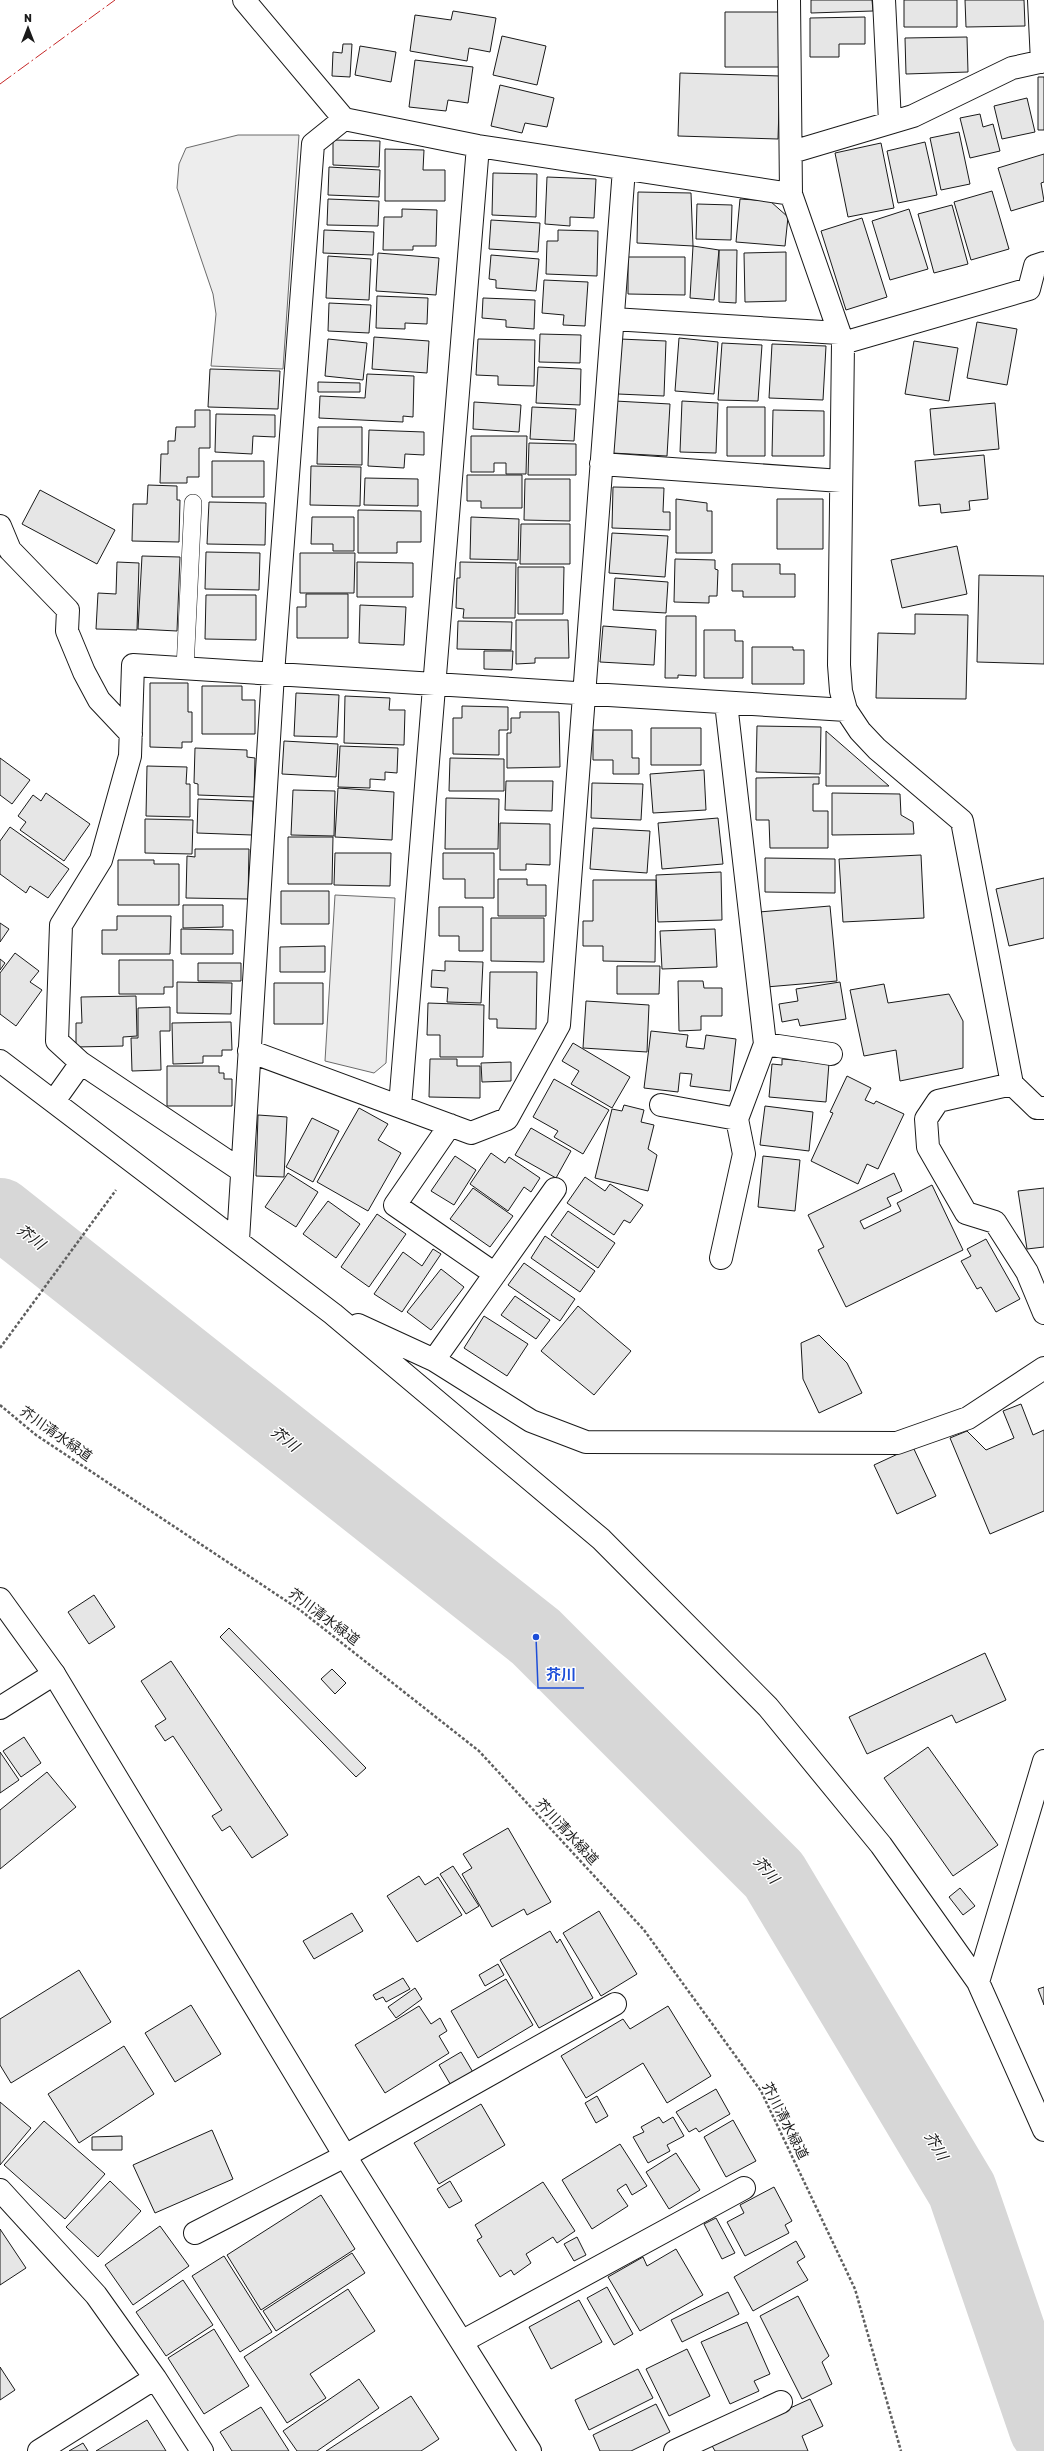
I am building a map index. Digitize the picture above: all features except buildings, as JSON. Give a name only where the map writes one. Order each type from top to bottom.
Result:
[{"type":"street","points":[[244,0],[344,119],[478,146],[791,194]]},
{"type":"street","points":[[789,0],[792,152],[791,194],[841,338],[839,665],[841,691],[846,710],[860,731],[877,749],[962,820],[1012,1084],[1037,1108],[1044,1108]]},
{"type":"street","points":[[884,0],[890,122]]},
{"type":"street","points":[[792,152],[913,116],[1012,68],[1043,62],[1039,0]]},
{"type":"street","points":[[238,1240],[273,674],[312,144],[344,119]]},
{"type":"street","points":[[400,1106],[478,146]]},
{"type":"street","points":[[249,1051],[471,1133],[507,1119],[559,1025],[624,169]]},
{"type":"street","points":[[613,319],[841,338],[1029,289],[1035,266],[1044,263]]},
{"type":"street","points":[[601,464],[841,481]]},
{"type":"street","points":[[0,526],[10,550],[68,610],[67,631],[84,672],[99,700],[130,734]]},
{"type":"street","points":[[242,1171],[81,1062],[57,1041],[61,925],[101,860],[130,756],[133,665],[846,710]]},
{"type":"street","points":[[721,1258],[744,1154],[738,1118],[764,1044],[726,703]]},
{"type":"street","points":[[764,1044],[831,1054]]},
{"type":"street","points":[[0,1061],[238,1240],[333,1314],[601,1540],[768,1707],[881,1845],[978,1982],[1044,2130]]},
{"type":"street","points":[[54,1101],[81,1062]]},
{"type":"street","points":[[1012,1084],[938,1100],[926,1118],[928,1147],[966,1213],[995,1222],[1008,1240],[1027,1272],[1044,1313]]},
{"type":"street","points":[[661,1105],[738,1118]]},
{"type":"street","points":[[450,1125],[395,1205],[495,1274]]},
{"type":"street","points":[[434,1360],[555,1189]]},
{"type":"street","points":[[333,1314],[434,1360],[531,1421],[586,1442],[897,1443],[968,1418],[1044,1368]]},
{"type":"street","points":[[0,1599],[54,1674],[345,2156],[463,2341],[530,2451]]},
{"type":"street","points":[[0,1708],[54,1674]]},
{"type":"street","points":[[978,1982],[1044,1761]]},
{"type":"street","points":[[195,2233],[345,2156],[616,2004]]},
{"type":"street","points":[[463,2341],[744,2188]]},
{"type":"street","points":[[0,2190],[96,2295],[155,2378],[202,2451]]},
{"type":"street","points":[[39,2451],[155,2378]]},
{"type":"street","points":[[676,2451],[781,2402]]},
{"type":"lane","points":[[185,669],[193,503]]},
{"type":"path","points":[[0,1348],[135,1164]]},
{"type":"path","name":"芥川清水緑道","points":[[0,1405],[36,1435],[300,1610],[479,1751],[644,1930],[761,2091],[855,2289],[901,2451]]},
{"type":"shaded area","points":[[238,135],[299,135],[283,369],[211,366],[216,314],[213,294],[177,188],[179,164],[186,148]]},
{"type":"shaded area","points":[[335,895],[395,898],[386,1063],[374,1073],[325,1061]]},
{"type":"waterway","name":"芥川","points":[[0,1213],[536,1637],[774,1875],[962,2190],[1044,2429]]},
{"type":"power","points":[[0,84],[115,0]]},
{"type":"place","name":"芥川","points":[[536,1637]]}]
